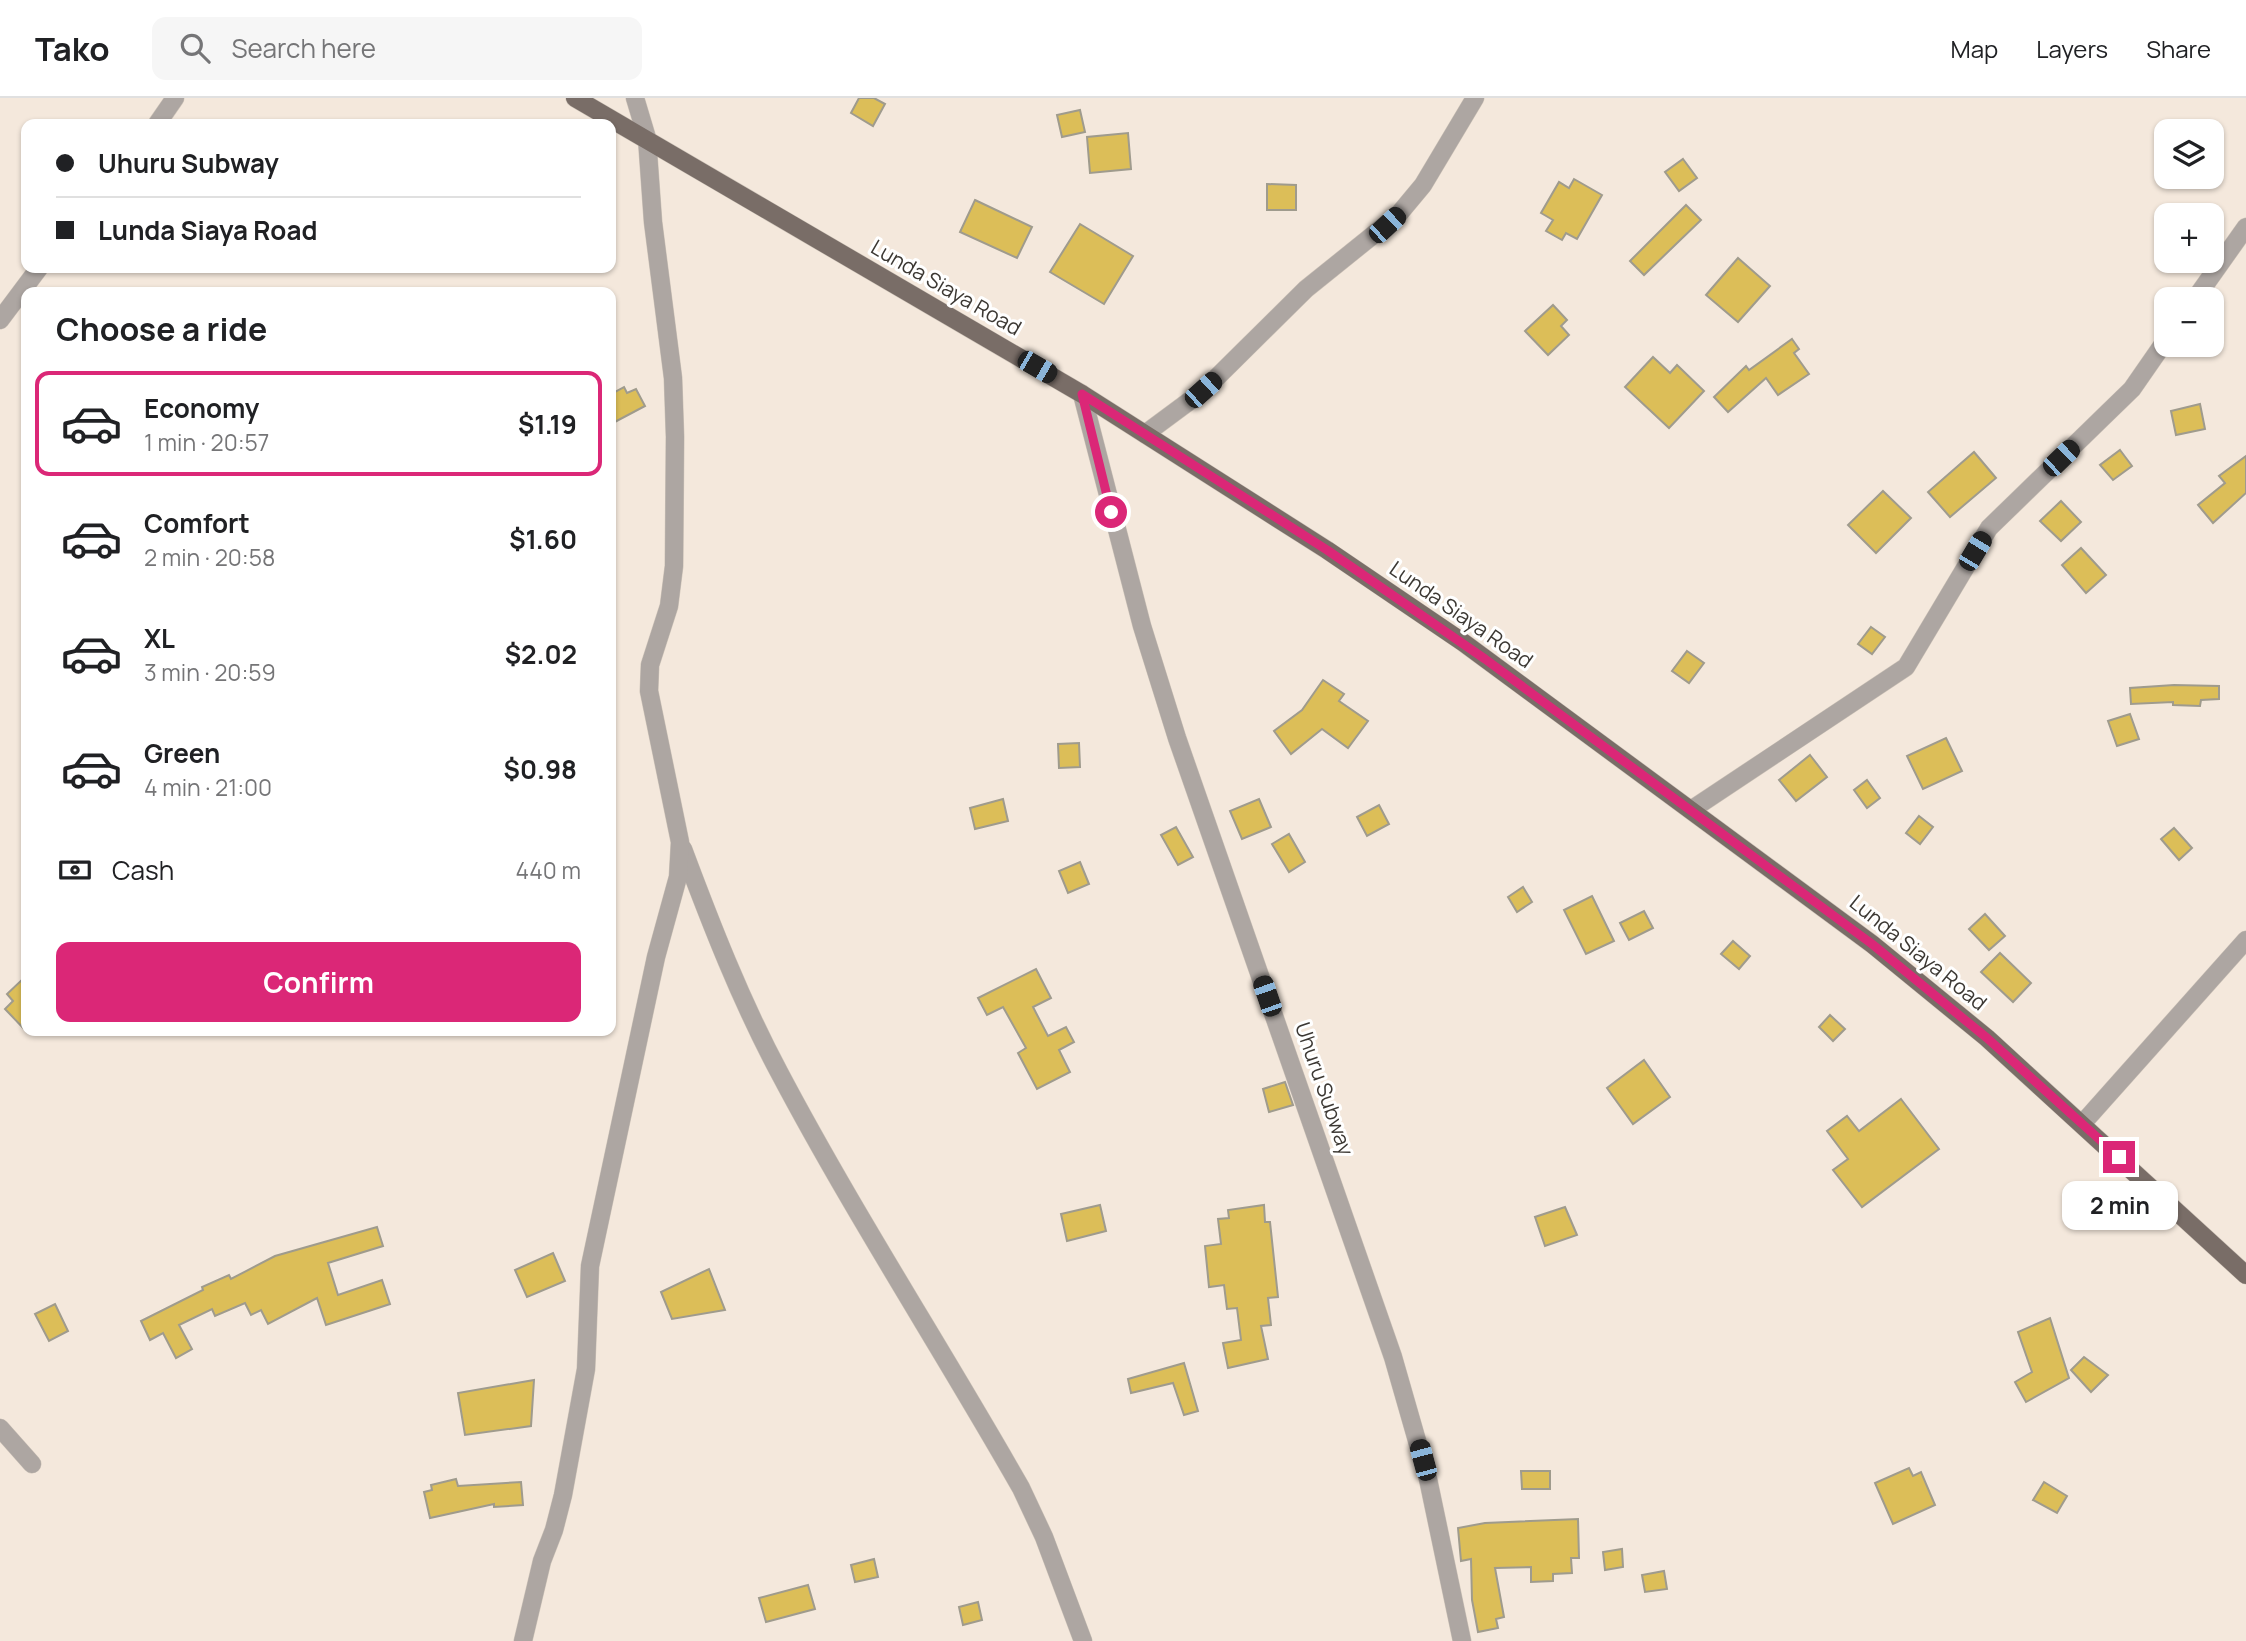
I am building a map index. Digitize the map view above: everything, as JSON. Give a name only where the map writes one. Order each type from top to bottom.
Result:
[{"type":"main road","name":"Lunda Siaya Road","points":[[575,98],[613,119]]},
{"type":"main road","name":"Lunda Siaya Road","points":[[616,121],[1082,394],[1327,550],[1453,635],[1872,944],[1987,1038],[2246,1275]]},
{"type":"street","points":[[160,119],[175,98]]},
{"type":"street","points":[[635,98],[647,138],[653,222],[673,379],[675,437],[674,566],[669,606],[650,665],[649,691],[680,842],[731,970],[778,1070],[860,1217],[1021,1488],[1044,1537],[1083,1641]]},
{"type":"street","points":[[1145,434],[1203,390],[1306,289],[1398,215],[1423,185],[1475,98]]},
{"type":"street","points":[[2204,287],[2246,227]]},
{"type":"street","points":[[0,320],[21,292]]},
{"type":"street","points":[[1691,810],[1906,667],[1989,528],[2132,389],[2154,357]]},
{"type":"street","name":"Uhuru Subway","points":[[1082,394],[1131,587],[1177,738],[1393,1357],[1428,1479],[1462,1641]]},
{"type":"street","points":[[523,1641],[542,1561],[563,1495],[586,1369],[590,1266],[656,957],[678,877],[680,842]]},
{"type":"street","points":[[2082,1124],[2246,940]]},
{"type":"street","points":[[0,1428],[33,1464]]},
{"type":"building","points":[[859,98],[874,98],[885,104],[873,126],[851,113]]},
{"type":"building","points":[[1080,110],[1085,132],[1062,137],[1057,115]]},
{"type":"building","points":[[1128,133],[1131,169],[1090,173],[1087,137]]},
{"type":"building","points":[[1683,159],[1697,178],[1679,191],[1665,172]]},
{"type":"building","points":[[1574,179],[1602,195],[1577,239],[1566,233],[1562,240],[1546,231],[1553,220],[1541,213],[1559,182],[1569,188]]},
{"type":"building","points":[[1267,184],[1296,185],[1296,210],[1267,210]]},
{"type":"building","points":[[975,200],[1032,227],[1017,258],[960,232]]},
{"type":"building","points":[[1686,205],[1701,220],[1644,275],[1630,261]]},
{"type":"building","points":[[1080,224],[1133,256],[1104,304],[1050,272]]},
{"type":"building","points":[[1738,258],[1770,286],[1738,322],[1706,295]]},
{"type":"building","points":[[1553,305],[1567,320],[1561,326],[1569,335],[1548,355],[1525,331]]},
{"type":"building","points":[[1792,339],[1799,349],[1794,353],[1809,374],[1778,395],[1766,378],[1728,412],[1714,397],[1746,366],[1749,370]]},
{"type":"building","points":[[1653,357],[1670,373],[1677,365],[1704,391],[1669,428],[1625,387]]},
{"type":"building","points":[[624,387],[627,393],[636,389],[645,406],[616,421],[616,391]]},
{"type":"building","points":[[2200,404],[2205,429],[2176,435],[2171,411]]},
{"type":"building","points":[[2120,450],[2132,466],[2113,480],[2100,465]]},
{"type":"building","points":[[1974,452],[1996,478],[1950,517],[1928,492]]},
{"type":"building","points":[[2246,456],[2246,493],[2213,523],[2198,505],[2225,483],[2219,476]]},
{"type":"building","points":[[1883,491],[1911,518],[1876,553],[1848,525]]},
{"type":"building","points":[[2061,501],[2081,522],[2061,541],[2040,521]]},
{"type":"building","points":[[2081,548],[2106,575],[2086,593],[2062,565]]},
{"type":"building","points":[[1871,627],[1885,637],[1872,654],[1858,644]]},
{"type":"building","points":[[1687,651],[1704,663],[1689,683],[1672,671]]},
{"type":"building","points":[[1323,680],[1344,694],[1339,701],[1368,721],[1348,748],[1322,729],[1291,754],[1274,731],[1302,710]]},
{"type":"building","points":[[2219,686],[2219,699],[2201,700],[2200,706],[2173,705],[2173,702],[2131,704],[2130,688]]},
{"type":"building","points":[[2130,714],[2139,739],[2117,746],[2108,721]]},
{"type":"building","points":[[1946,738],[1962,771],[1923,789],[1907,756]]},
{"type":"building","points":[[1079,743],[1080,767],[1059,768],[1058,744]]},
{"type":"building","points":[[1810,755],[1827,777],[1796,801],[1779,780]]},
{"type":"building","points":[[1867,780],[1880,798],[1867,808],[1854,790]]},
{"type":"building","points":[[1003,799],[1008,821],[975,829],[970,808]]},
{"type":"building","points":[[1259,799],[1271,827],[1242,839],[1230,811]]},
{"type":"building","points":[[1379,805],[1389,824],[1367,836],[1357,817]]},
{"type":"building","points":[[1919,816],[1933,827],[1920,844],[1906,833]]},
{"type":"building","points":[[1176,827],[1193,857],[1178,865],[1161,835]]},
{"type":"building","points":[[2174,828],[2192,848],[2179,860],[2161,839]]},
{"type":"building","points":[[1289,834],[1305,862],[1289,872],[1272,844]]},
{"type":"building","points":[[1080,862],[1089,884],[1068,893],[1059,871]]},
{"type":"building","points":[[1523,887],[1532,902],[1517,912],[1508,897]]},
{"type":"building","points":[[1592,896],[1614,941],[1586,954],[1564,910]]},
{"type":"building","points":[[1644,911],[1653,928],[1629,940],[1620,923]]},
{"type":"building","points":[[1985,914],[2005,936],[1989,950],[1969,929]]},
{"type":"building","points":[[1733,941],[1750,956],[1739,969],[1721,954]]},
{"type":"building","points":[[2000,953],[2031,983],[2013,1002],[1981,972]]},
{"type":"building","points":[[1036,969],[1051,998],[1033,1007],[1048,1036],[1066,1027],[1074,1042],[1059,1050],[1070,1072],[1037,1089],[1018,1053],[1026,1048],[1003,1007],[987,1015],[978,998]]},
{"type":"building","points":[[21,981],[21,1026],[5,1009],[13,1001],[7,994]]},
{"type":"building","points":[[1830,1015],[1845,1029],[1833,1041],[1819,1027]]},
{"type":"building","points":[[1644,1060],[1670,1097],[1633,1124],[1607,1088]]},
{"type":"building","points":[[1285,1082],[1293,1105],[1269,1112],[1263,1089]]},
{"type":"building","points":[[1901,1099],[1939,1149],[1862,1207],[1833,1170],[1848,1159],[1827,1131],[1847,1116],[1859,1131]]},
{"type":"building","points":[[1100,1205],[1106,1231],[1067,1241],[1061,1214]]},
{"type":"building","points":[[1264,1205],[1265,1222],[1270,1222],[1278,1297],[1268,1298],[1271,1325],[1261,1326],[1268,1359],[1228,1368],[1223,1343],[1241,1340],[1237,1308],[1227,1309],[1224,1285],[1209,1287],[1205,1246],[1221,1244],[1218,1219],[1229,1218],[1228,1210]]},
{"type":"building","points":[[1565,1207],[1577,1235],[1545,1246],[1535,1217]]},
{"type":"building","points":[[377,1227],[383,1246],[328,1263],[338,1295],[382,1280],[390,1304],[326,1325],[317,1298],[268,1324],[261,1310],[251,1315],[245,1303],[215,1316],[212,1309],[179,1325],[192,1349],[176,1358],[163,1333],[150,1340],[141,1321],[203,1290],[202,1287],[229,1275],[231,1279],[275,1256]]},
{"type":"building","points":[[553,1253],[565,1281],[527,1297],[515,1270]]},
{"type":"building","points":[[709,1269],[725,1310],[672,1319],[661,1292]]},
{"type":"building","points":[[55,1304],[68,1331],[49,1341],[35,1314]]},
{"type":"building","points":[[2050,1318],[2069,1378],[2026,1402],[2015,1382],[2032,1372],[2018,1332]]},
{"type":"building","points":[[2084,1357],[2108,1375],[2091,1392],[2071,1370]]},
{"type":"building","points":[[1184,1363],[1198,1411],[1184,1415],[1173,1383],[1131,1393],[1128,1379]]},
{"type":"building","points":[[534,1380],[531,1426],[465,1435],[458,1393]]},
{"type":"building","points":[[1909,1468],[1913,1476],[1921,1472],[1935,1505],[1893,1524],[1875,1483]]},
{"type":"building","points":[[1521,1471],[1550,1471],[1550,1489],[1522,1489]]},
{"type":"building","points":[[456,1479],[458,1486],[521,1482],[523,1505],[494,1507],[494,1504],[430,1518],[424,1492],[432,1490],[431,1485]]},
{"type":"building","points":[[2044,1482],[2067,1496],[2057,1513],[2033,1500]]},
{"type":"building","points":[[1578,1519],[1579,1558],[1571,1558],[1572,1573],[1553,1574],[1553,1581],[1531,1582],[1531,1567],[1495,1568],[1504,1617],[1496,1619],[1498,1628],[1478,1632],[1472,1600],[1471,1559],[1461,1561],[1458,1528],[1485,1523]]},
{"type":"building","points":[[1622,1549],[1623,1567],[1605,1570],[1603,1552]]},
{"type":"building","points":[[874,1559],[878,1577],[855,1582],[851,1565]]},
{"type":"building","points":[[1664,1571],[1667,1589],[1645,1592],[1642,1575]]},
{"type":"building","points":[[808,1585],[815,1609],[766,1622],[759,1598]]},
{"type":"building","points":[[978,1602],[982,1620],[963,1625],[959,1607]]},
{"type":"route","points":[[1111,512],[1082,394],[1327,550],[1464,643],[1872,944],[1987,1038],[2119,1157]]}]
